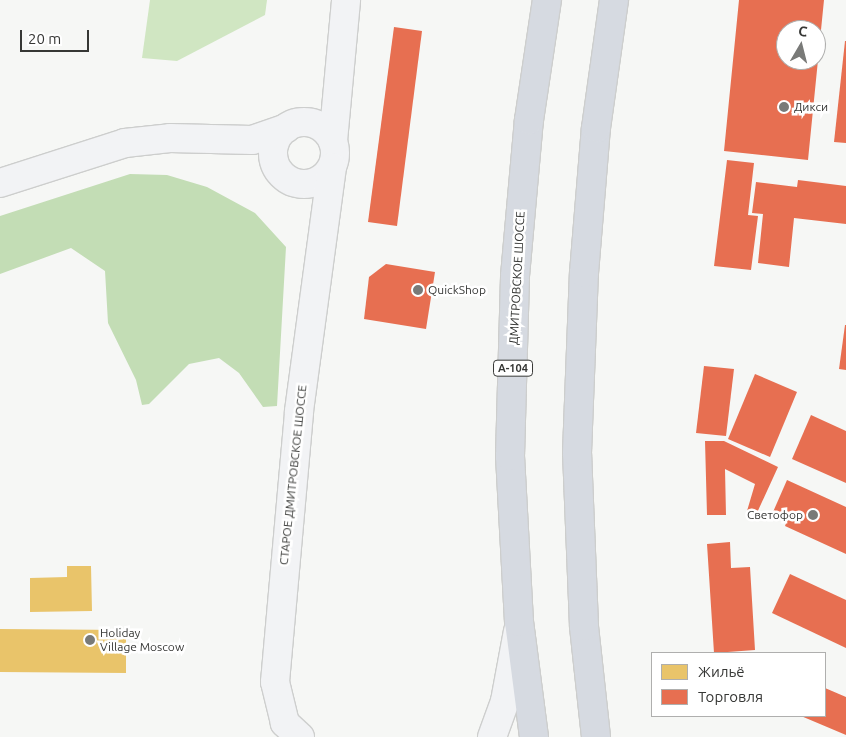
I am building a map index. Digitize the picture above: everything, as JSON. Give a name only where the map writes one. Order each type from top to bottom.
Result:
[{"type":"highway","name":"ДМИТРОВСКОЕ ШОССЕ","points":[[534,737],[520,622],[510,456],[515,276],[529,120],[546,0]]},
{"type":"highway","points":[[596,737],[584,626],[578,453],[584,273],[596,128],[614,0]]},
{"type":"main road","name":"СТАРОЕ ДМИТРОВСКОЕ ШОССЕ","points":[[293,730],[275,682],[279,610],[320,226],[332,167],[338,75],[346,0]]},
{"type":"main road","name":"СТАРОЕ ДМИТРОВСКОЕ ШОССЕ","points":[[320,226],[316,204],[301,183],[278,169],[275,142],[330,98],[338,75]]},
{"type":"main road","points":[[0,183],[125,143],[170,138],[229,142],[271,137],[295,125],[321,126],[333,141]]},
{"type":"main road","points":[[229,142],[251,148],[278,169]]},
{"type":"main road","points":[[301,183],[319,180],[332,167]]},
{"type":"main road","name":"А-104","points":[[492,737],[505,701],[520,622]]},
{"type":"green space","points":[[150,0],[267,0],[265,15],[177,61],[142,58]]},
{"type":"green space","points":[[130,174],[167,175],[207,187],[255,213],[286,247],[277,406],[263,407],[239,373],[219,358],[189,364],[149,404],[142,405],[136,380],[108,323],[105,271],[71,248],[0,274],[0,216]]},
{"type":"building: Жильё","points":[[67,566],[91,566],[92,611],[30,612],[30,578],[67,577]]},
{"type":"building: Жильё","points":[[0,629],[126,630],[126,673],[0,672]]},
{"type":"building: Торговля","points":[[739,0],[824,0],[822,20],[776,20],[776,70],[817,70],[808,160],[724,151]]},
{"type":"building: Торговля","points":[[394,27],[422,31],[397,226],[368,222]]},
{"type":"building: Торговля","points":[[846,41],[846,143],[834,142]]},
{"type":"building: Торговля","points":[[727,160],[754,163],[748,215],[758,216],[751,270],[714,266]]},
{"type":"building: Торговля","points":[[798,180],[846,186],[846,224],[794,218],[789,267],[758,263],[763,214],[752,213],[756,182],[797,187]]},
{"type":"building: Торговля","points":[[386,264],[435,272],[426,329],[364,319],[369,277]]},
{"type":"building: Торговля","points":[[846,325],[846,370],[839,369]]},
{"type":"building: Торговля","points":[[704,366],[734,369],[726,436],[696,433]]},
{"type":"building: Торговля","points":[[755,374],[797,392],[770,457],[728,439]]},
{"type":"building: Торговля","points":[[811,415],[846,431],[846,483],[792,459]]},
{"type":"building: Торговля","points":[[705,441],[724,441],[778,467],[756,515],[747,511],[755,484],[725,469],[726,515],[707,515]]},
{"type":"building: Торговля","name":"Светофор","points":[[787,480],[846,507],[846,554],[785,526],[788,518],[773,512]]},
{"type":"building: Торговля","points":[[730,542],[731,568],[750,567],[755,650],[714,652],[707,544]]},
{"type":"building: Торговля","points":[[790,574],[846,600],[846,648],[772,613]]},
{"type":"building: Торговля","points":[[826,688],[846,697],[846,735],[803,717],[826,717]]},
{"type":"place","name":"Дикси","points":[[784,107]]},
{"type":"place","name":"QuickShop","points":[[418,290]]},
{"type":"place","name":"Светофор","points":[[813,515]]},
{"type":"place","name":"Holiday Village Moscow","points":[[90,640]]}]
